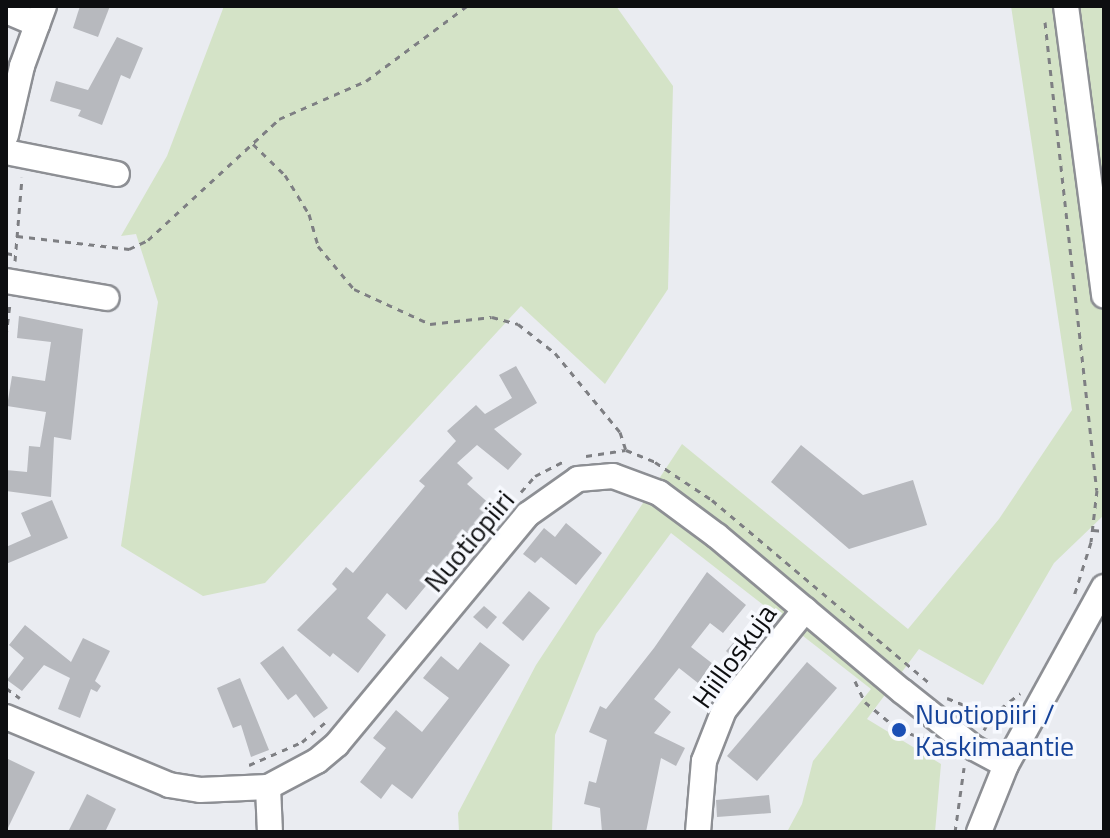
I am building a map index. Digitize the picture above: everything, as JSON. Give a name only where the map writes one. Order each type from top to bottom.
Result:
[{"type":"street","points":[[1066,6],[1104,296]]},
{"type":"street","points":[[6,11],[41,15],[6,135]]},
{"type":"street","points":[[15,154],[117,174]]},
{"type":"street","points":[[6,281],[107,298]]},
{"type":"street","name":"Nuotiopiiri","points":[[14,708],[169,785],[200,790],[268,787],[317,761],[337,744],[527,515],[578,479],[613,476],[659,493],[974,748],[1006,765]]},
{"type":"street","points":[[979,832],[1006,765],[1104,587]]},
{"type":"street","name":"Hiilloskuja","points":[[698,832],[704,761],[724,710],[805,610]]},
{"type":"street","points":[[268,787],[270,832]]},
{"type":"path","points":[[17,236],[129,249],[167,224],[279,119],[366,81],[467,6]]},
{"type":"path","points":[[1043,6],[1091,410],[1097,490],[1093,530],[1072,601]]},
{"type":"path","points":[[252,143],[285,175],[309,214],[318,246],[354,289],[430,324],[492,317],[518,324],[555,353],[620,432],[626,450]]},
{"type":"path","points":[[6,253],[16,255],[15,154]]},
{"type":"path","points":[[518,495],[535,476],[564,461],[626,450],[655,462],[712,500],[932,686]]},
{"type":"path","points":[[1093,530],[1104,531]]},
{"type":"path","points":[[849,669],[865,702],[899,730],[935,745]]},
{"type":"path","points":[[6,688],[14,708]]},
{"type":"path","points":[[944,696],[991,716]]},
{"type":"path","points":[[245,767],[302,742],[331,719]]},
{"type":"path","points":[[955,760],[964,768]]},
{"type":"green space","points":[[224,6],[616,6],[673,86],[668,289],[605,384],[521,306],[265,583],[203,596],[121,546],[158,302],[136,234],[121,236],[167,156]]},
{"type":"green space","points":[[1011,6],[1104,6],[1104,515],[1054,563],[983,685],[919,649],[867,719],[941,764],[935,832],[787,832],[802,804],[813,761],[871,689],[671,533],[596,634],[555,735],[552,832],[459,832],[458,813],[536,665],[682,444],[908,629],[999,519],[1072,410]]},
{"type":"building","points":[[80,6],[110,6],[98,37],[73,28]]},
{"type":"building","points":[[117,37],[143,48],[130,79],[121,75],[102,125],[78,116],[81,110],[50,101],[56,81],[88,90]]},
{"type":"building","points":[[19,316],[83,329],[71,440],[54,437],[51,497],[6,491],[6,470],[27,472],[29,446],[40,447],[46,412],[7,406],[12,376],[45,381],[51,342],[17,338]]},
{"type":"building","points":[[516,366],[537,403],[494,429],[522,454],[508,470],[477,445],[457,463],[473,478],[467,484],[492,506],[406,610],[387,593],[367,618],[386,635],[358,673],[333,653],[330,657],[297,630],[337,589],[332,584],[346,567],[353,573],[425,486],[419,481],[456,441],[447,431],[476,405],[485,414],[512,398],[499,375]]},
{"type":"building","points":[[801,445],[863,495],[913,480],[927,525],[849,549],[771,482]]},
{"type":"building","points":[[52,500],[68,538],[6,564],[6,547],[31,536],[21,513]]},
{"type":"building","points":[[566,523],[602,553],[576,585],[541,557],[535,563],[523,554],[544,528],[555,537]]},
{"type":"building","points":[[707,572],[746,605],[723,633],[710,623],[691,647],[713,664],[698,683],[679,668],[654,699],[671,712],[654,733],[685,748],[676,766],[661,758],[646,832],[602,832],[600,808],[584,804],[589,781],[596,783],[607,740],[589,732],[600,706],[606,709],[654,648]]},
{"type":"building","points":[[529,591],[550,608],[523,641],[502,623]]},
{"type":"building","points":[[484,606],[497,617],[487,629],[473,617]]},
{"type":"building","points":[[25,625],[71,662],[83,638],[110,651],[95,681],[101,686],[97,692],[91,689],[80,718],[58,709],[70,678],[44,665],[22,691],[7,680],[24,658],[9,645]]},
{"type":"building","points":[[741,634],[754,646],[739,663],[726,651]]},
{"type":"building","points":[[480,642],[510,665],[412,799],[392,784],[381,799],[360,782],[386,748],[373,738],[396,710],[422,732],[449,698],[423,678],[441,656],[458,670]]},
{"type":"building","points":[[283,646],[328,708],[314,718],[296,694],[288,700],[260,663]]},
{"type":"building","points":[[807,662],[837,688],[757,781],[727,756]]},
{"type":"building","points":[[240,678],[269,750],[251,757],[241,725],[233,728],[217,688]]},
{"type":"building","points":[[6,758],[35,772],[6,832]]},
{"type":"building","points":[[87,794],[116,809],[105,832],[68,832]]},
{"type":"building","points":[[769,795],[771,813],[717,817],[716,800]]},
{"type":"place","name":"Nuotiopiiri / Kaskimaantie","points":[[899,730]]}]
